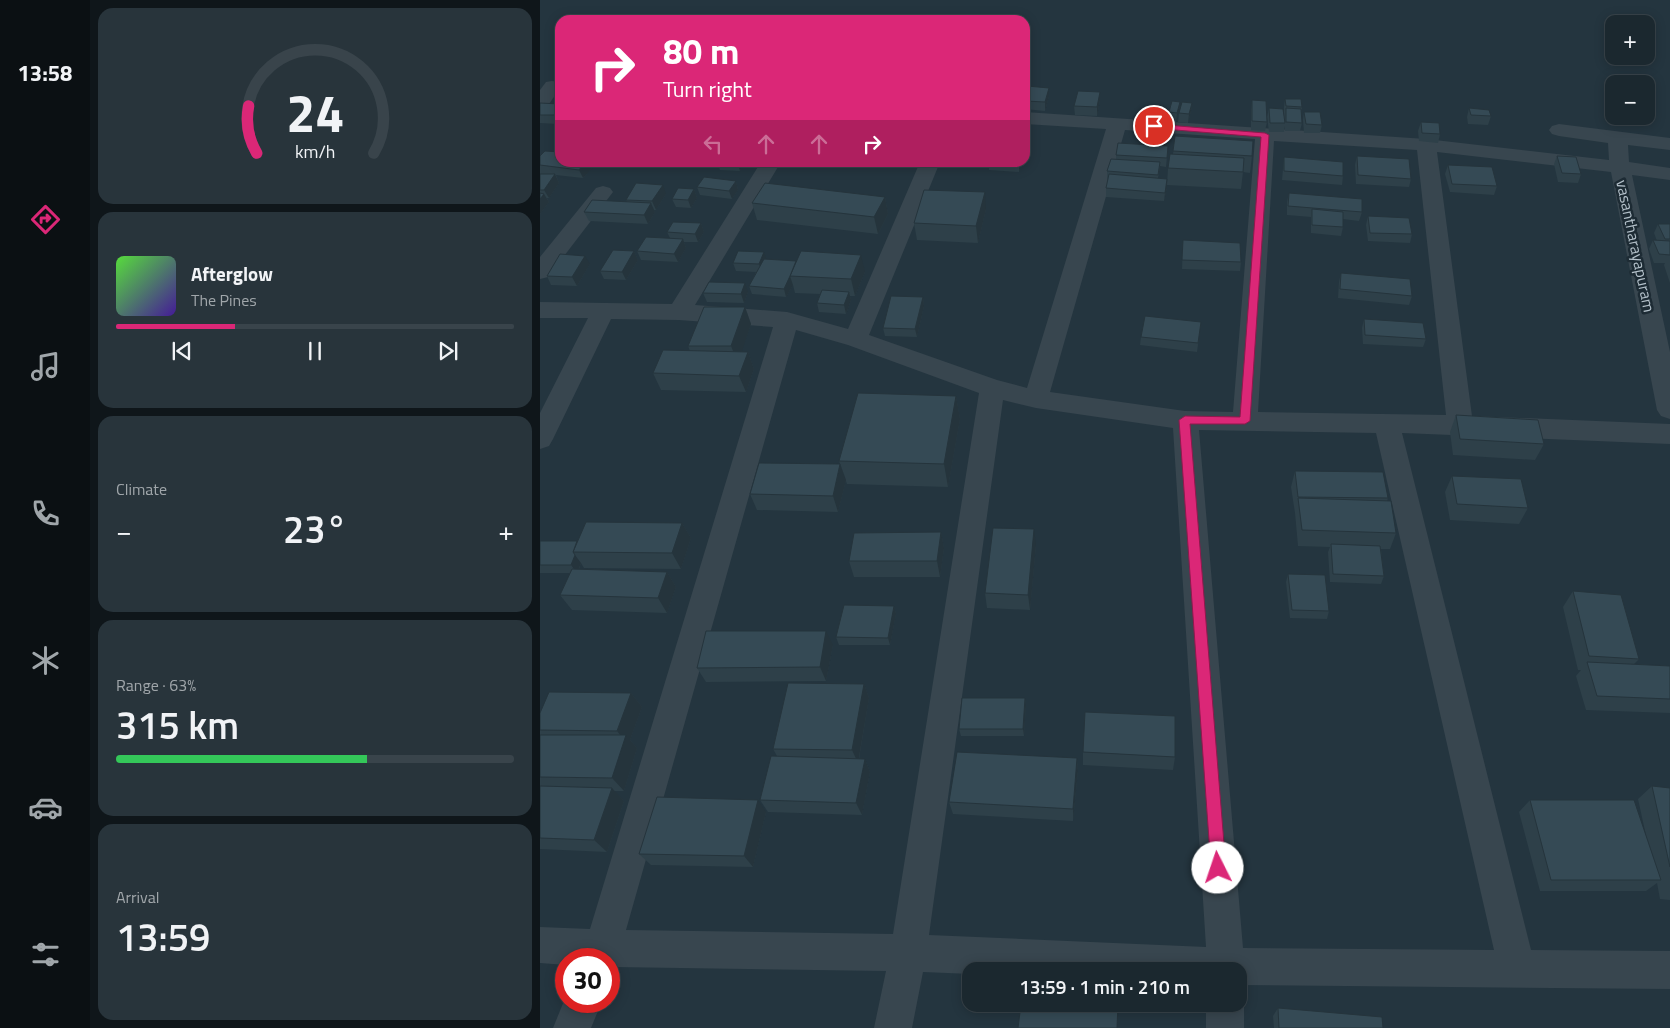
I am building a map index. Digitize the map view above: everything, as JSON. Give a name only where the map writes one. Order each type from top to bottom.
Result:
[{"type":"street","points":[[540,102],[551,85]]},
{"type":"street","points":[[1030,118],[1426,145],[1620,166],[1670,174]]},
{"type":"street","points":[[1036,399],[1116,124]]},
{"type":"street","points":[[1559,130],[1670,144]]},
{"type":"street","points":[[1245,421],[1265,135]]},
{"type":"street","name":"vasantharayapuram","points":[[1617,138],[1620,166],[1670,410]]},
{"type":"street","points":[[1426,145],[1460,425]]},
{"type":"street","points":[[679,312],[768,167]]},
{"type":"street","points":[[856,339],[928,167]]},
{"type":"street","points":[[540,272],[603,192]]},
{"type":"street","points":[[540,310],[679,312],[787,320],[856,339],[992,388],[1036,399],[1185,420],[1460,425],[1670,434]]},
{"type":"street","points":[[540,439],[603,311]]},
{"type":"street","points":[[603,948],[787,320]]},
{"type":"street","points":[[893,1028],[908,953],[992,388]]},
{"type":"street","points":[[1185,420],[1226,962]]},
{"type":"street","points":[[1387,424],[1517,968]]},
{"type":"street","points":[[540,945],[560,948]]},
{"type":"street","points":[[620,954],[908,953],[1099,962]]},
{"type":"street","points":[[1247,968],[1670,970]]},
{"type":"street","points":[[1225,1012],[1225,1028]]},
{"type":"street","points":[[572,1028],[578,1013]]},
{"type":"building","points":[[1030,86],[1049,88],[1045,102],[1030,101]]},
{"type":"building","points":[[1078,91],[1100,92],[1097,107],[1074,106]]},
{"type":"building","points":[[1285,99],[1301,99],[1302,107],[1286,106]]},
{"type":"building","points":[[1252,100],[1266,101],[1267,122],[1252,121]]},
{"type":"building","points":[[1172,101],[1180,102],[1177,113],[1169,112]]},
{"type":"building","points":[[1182,102],[1192,103],[1189,114],[1179,113]]},
{"type":"building","points":[[540,103],[555,104],[554,115],[540,115]]},
{"type":"building","points":[[1269,108],[1283,109],[1285,123],[1270,123]]},
{"type":"building","points":[[1286,108],[1301,109],[1302,123],[1286,122]]},
{"type":"building","points":[[1469,108],[1489,110],[1491,116],[1471,115]]},
{"type":"building","points":[[1304,112],[1320,112],[1322,125],[1306,124]]},
{"type":"building","points":[[1421,122],[1439,123],[1440,134],[1422,133]]},
{"type":"building","points":[[1175,136],[1253,141],[1252,156],[1173,151]]},
{"type":"building","points":[[1118,143],[1168,146],[1167,158],[1116,155]]},
{"type":"building","points":[[545,151],[555,152],[555,167],[540,165],[540,156]]},
{"type":"building","points":[[1170,154],[1244,158],[1243,172],[1168,168]]},
{"type":"building","points":[[1357,156],[1409,159],[1411,179],[1358,175]]},
{"type":"building","points":[[1557,156],[1576,157],[1581,174],[1562,173]]},
{"type":"building","points":[[1284,157],[1343,162],[1343,176],[1284,171]]},
{"type":"building","points":[[1111,159],[1160,162],[1158,175],[1107,171]]},
{"type":"building","points":[[1448,165],[1492,167],[1497,186],[1452,184]]},
{"type":"building","points":[[556,167],[581,167],[579,170]]},
{"type":"building","points":[[540,174],[555,174],[544,190],[540,190]]},
{"type":"building","points":[[1109,174],[1167,179],[1165,193],[1106,188]]},
{"type":"building","points":[[704,177],[736,181],[729,191],[697,187]]},
{"type":"building","points":[[636,183],[663,185],[652,201],[626,200]]},
{"type":"building","points":[[765,183],[885,197],[874,217],[752,203]]},
{"type":"building","points":[[678,188],[694,189],[688,200],[672,199]]},
{"type":"building","points":[[924,190],[985,192],[976,226],[914,223]]},
{"type":"building","points":[[1289,193],[1362,199],[1362,212],[1288,206]]},
{"type":"building","points":[[592,200],[651,203],[644,215],[584,212]]},
{"type":"building","points":[[1312,209],[1343,212],[1343,227],[1312,225]]},
{"type":"building","points":[[1368,216],[1409,218],[1412,234],[1370,233]]},
{"type":"building","points":[[673,222],[701,223],[695,234],[667,232]]},
{"type":"building","points":[[1658,224],[1670,224],[1670,239],[1665,239]]},
{"type":"building","points":[[646,237],[683,239],[674,254],[637,251]]},
{"type":"building","points":[[1183,240],[1240,243],[1241,262],[1182,260]]},
{"type":"building","points":[[1653,240],[1670,241],[1670,255],[1659,254]]},
{"type":"building","points":[[613,250],[634,251],[622,272],[600,271]]},
{"type":"building","points":[[738,251],[764,252],[759,264],[733,263]]},
{"type":"building","points":[[801,251],[861,255],[851,279],[790,276]]},
{"type":"building","points":[[560,254],[585,256],[572,277],[547,276]]},
{"type":"building","points":[[764,259],[796,261],[784,289],[749,286]]},
{"type":"building","points":[[1341,273],[1410,279],[1412,296],[1340,289]]},
{"type":"building","points":[[709,282],[745,283],[741,294],[703,293]]},
{"type":"building","points":[[822,290],[849,292],[844,305],[817,303]]},
{"type":"building","points":[[891,296],[923,297],[915,329],[883,328]]},
{"type":"building","points":[[704,307],[745,307],[731,346],[688,346]]},
{"type":"building","points":[[1145,316],[1201,322],[1198,343],[1141,337]]},
{"type":"building","points":[[1364,319],[1423,323],[1426,339],[1365,335]]},
{"type":"building","points":[[663,350],[748,352],[739,376],[653,373]]},
{"type":"building","points":[[858,393],[956,396],[944,464],[839,461]]},
{"type":"building","points":[[1456,415],[1538,420],[1544,444],[1460,439]]},
{"type":"building","points":[[759,463],[840,464],[833,496],[750,494]]},
{"type":"building","points":[[1295,471],[1383,472],[1388,498],[1298,497]]},
{"type":"building","points":[[1452,476],[1521,479],[1528,508],[1457,504]]},
{"type":"building","points":[[1298,498],[1391,501],[1396,533],[1302,530]]},
{"type":"building","points":[[586,522],[682,523],[672,553],[573,552]]},
{"type":"building","points":[[993,528],[1034,529],[1028,595],[985,593]]},
{"type":"building","points":[[941,532],[937,561],[849,561],[854,533]]},
{"type":"building","points":[[540,541],[577,541],[571,565],[540,565]]},
{"type":"building","points":[[1331,544],[1380,546],[1384,576],[1333,574]]},
{"type":"building","points":[[572,569],[667,572],[658,598],[560,595]]},
{"type":"building","points":[[1288,574],[1325,575],[1329,611],[1292,610]]},
{"type":"building","points":[[1573,591],[1621,595],[1639,659],[1589,656]]},
{"type":"building","points":[[844,605],[894,606],[888,638],[836,637]]},
{"type":"building","points":[[706,631],[826,631],[820,667],[697,668]]},
{"type":"building","points":[[1587,662],[1670,666],[1670,699],[1597,696]]},
{"type":"building","points":[[788,683],[864,684],[852,750],[773,749]]},
{"type":"building","points":[[549,692],[631,693],[617,731],[540,730],[540,713]]},
{"type":"building","points":[[962,698],[1025,698],[1023,729],[959,729]]},
{"type":"building","points":[[1085,712],[1175,716],[1175,757],[1083,752]]},
{"type":"building","points":[[540,735],[626,735],[612,778],[540,777]]},
{"type":"building","points":[[957,752],[1077,758],[1073,809],[949,802]]},
{"type":"building","points":[[771,756],[865,759],[856,803],[760,800]]},
{"type":"building","points":[[540,786],[612,788],[594,840],[540,838]]},
{"type":"building","points":[[1652,786],[1670,788],[1670,867]]},
{"type":"building","points":[[657,797],[758,800],[744,856],[639,854]]},
{"type":"building","points":[[1530,800],[1634,800],[1661,880],[1551,880]]},
{"type":"building","points":[[1278,1008],[1382,1017],[1383,1028],[1279,1028]]},
{"type":"building","points":[[1020,1012],[1118,1012],[1117,1028],[1018,1028]]},
{"type":"route","points":[[1154,126],[1265,135],[1245,421],[1185,420],[1218,868]]}]
